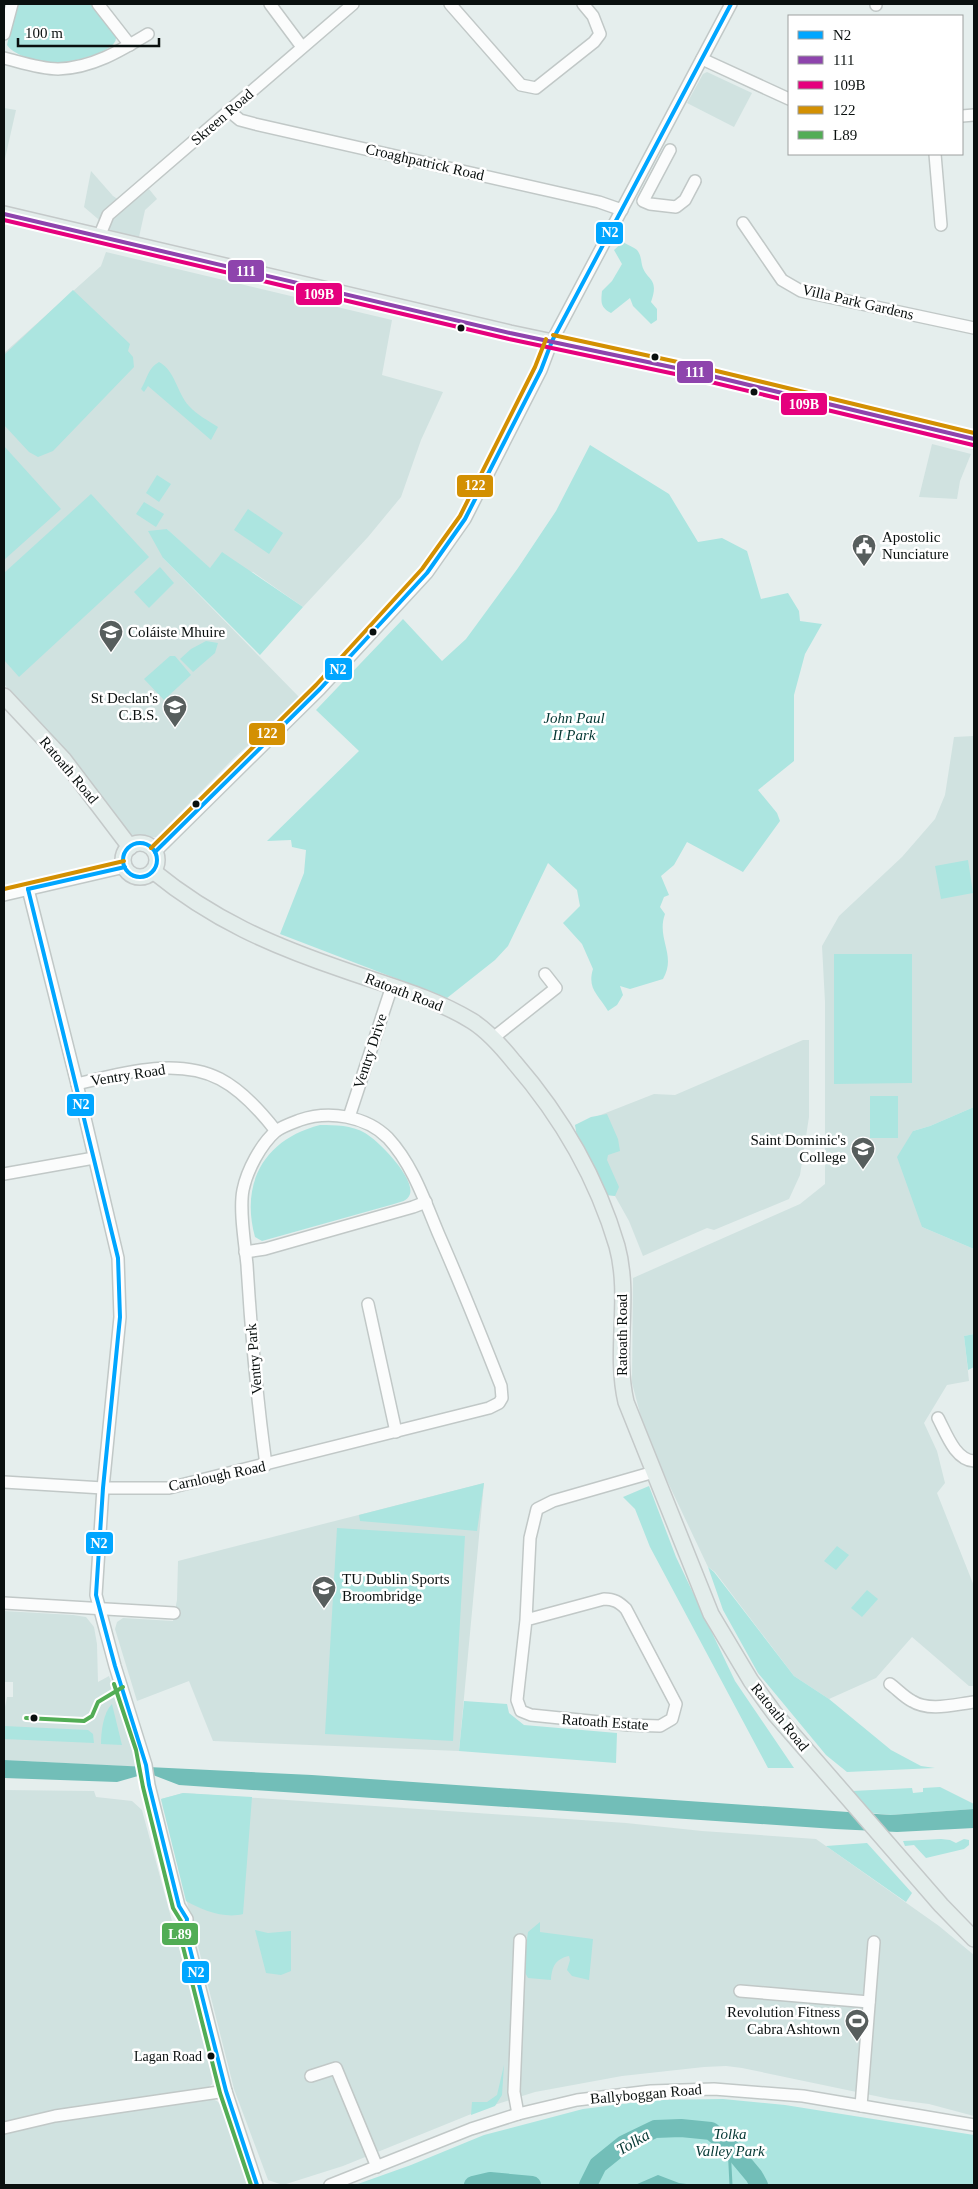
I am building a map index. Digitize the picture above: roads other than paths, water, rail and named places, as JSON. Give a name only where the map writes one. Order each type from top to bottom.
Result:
[{"type":"main road","points":[[4,214],[552,341],[695,372],[974,439]]},
{"type":"main road","name":"Ratoath Road","points":[[4,696],[64,760],[130,847]]},
{"type":"main road","points":[[142,844],[151,847],[155,852],[157,863],[153,871],[147,876],[138,877],[129,873],[125,867],[124,855],[130,847],[142,844]]},
{"type":"main road","name":"Ratoath Road","points":[[153,871],[196,904],[244,931],[289,950],[392,986],[464,1017],[493,1038],[526,1076],[558,1119],[586,1170],[617,1246],[621,1270],[622,1385],[635,1429],[711,1614],[762,1698],[941,1905],[974,1939]]},
{"type":"street","points":[[4,34],[12,4]]},
{"type":"street","points":[[98,4],[130,45]]},
{"type":"street","points":[[270,4],[302,47]]},
{"type":"street","name":"Skreen Road","points":[[99,237],[108,215],[353,4]]},
{"type":"street","points":[[450,4],[521,85],[536,88],[594,42],[600,34],[593,16],[583,4]]},
{"type":"street","points":[[155,852],[333,676],[427,573],[464,519],[541,370],[552,341],[731,4]]},
{"type":"street","points":[[4,58],[56,69],[95,63],[148,34]]},
{"type":"street","points":[[702,60],[788,99]]},
{"type":"street","name":"Croaghpatrick Road","points":[[229,111],[240,120],[255,124],[599,202],[622,210]]},
{"type":"street","points":[[654,149],[668,153],[643,201],[659,206],[676,207],[685,200],[695,180]]},
{"type":"street","points":[[935,155],[941,225]]},
{"type":"street","name":"Villa Park Gardens","points":[[743,223],[782,280],[801,291],[974,328]]},
{"type":"street","points":[[4,895],[125,867]]},
{"type":"street","points":[[28,889],[118,1258],[120,1317],[103,1488],[96,1581],[98,1607],[141,1746],[179,1906],[186,1919],[186,1933],[226,2091],[256,2185]]},
{"type":"street","points":[[493,1038],[556,988],[545,974]]},
{"type":"street","name":"Ventry Drive","points":[[349,1117],[392,986]]},
{"type":"street","name":"Ventry Road","points":[[77,1084],[169,1068],[203,1074],[220,1079],[236,1091],[266,1118],[276,1131]]},
{"type":"street","name":"Ventry Park","points":[[266,1465],[258,1406],[243,1190],[247,1175],[258,1153],[276,1131],[289,1124],[310,1117],[333,1115],[349,1117],[368,1124],[388,1138],[411,1171],[426,1202],[498,1377],[503,1391],[502,1398]]},
{"type":"street","points":[[4,1174],[94,1158]]},
{"type":"street","points":[[246,1252],[265,1249],[413,1208],[426,1202]]},
{"type":"street","points":[[368,1304],[396,1432]]},
{"type":"street","name":"Carnlough Road","points":[[4,1482],[103,1488],[170,1488],[489,1408],[499,1403],[502,1398]]},
{"type":"street","points":[[938,1418],[958,1455],[974,1461]]},
{"type":"street","name":"Ratoath Estate","points":[[526,1620],[604,1599],[612,1599],[620,1603],[626,1609],[676,1704],[672,1719],[660,1726],[630,1726],[532,1716],[522,1711],[517,1700],[526,1620],[530,1538],[537,1509],[553,1500],[654,1472]]},
{"type":"street","points":[[4,1603],[98,1607],[174,1613]]},
{"type":"street","points":[[890,1684],[912,1702],[922,1705],[939,1706],[974,1702]]},
{"type":"street","points":[[518,2114],[514,2092],[520,1940]]},
{"type":"street","points":[[861,2106],[874,1942]]},
{"type":"street","points":[[740,1991],[870,2002]]},
{"type":"street","points":[[311,2076],[336,2068],[377,2167]]},
{"type":"street","name":"Ballyboggan Road","points":[[330,2185],[470,2129],[518,2114],[577,2100],[613,2094],[714,2089],[803,2096],[974,2125]]},
{"type":"street","points":[[4,2128],[56,2116],[226,2091]]},
{"type":"waterway","name":"Tolka","points":[[588,2185],[598,2165],[624,2144],[655,2129],[681,2128],[711,2131],[729,2146],[754,2176],[759,2185]]},
{"type":"waterway","points":[[729,2146],[731,2185]]},
{"type":"waterway","name":"Tolka","points":[[473,2185],[490,2181],[532,2185]]},
{"type":"place","name":"Apostolic Nunciature","points":[[864,567]]},
{"type":"place","name":"Coláiste Mhuire","points":[[111,653]]},
{"type":"place","name":"St Declan's C.B.S.","points":[[175,728]]},
{"type":"place","name":"Saint Dominic's College","points":[[863,1170]]},
{"type":"place","name":"TU Dublin Sports Broombridge","points":[[324,1609]]},
{"type":"place","name":"Revolution Fitness Cabra Ashtown","points":[[857,2042]]},
{"type":"place","name":"Lagan Road","points":[[211,2056]]},
{"type":"park label","name":"John Paul II Park","points":[[574,726]]},
{"type":"park label","name":"Tolka Valley Park","points":[[730,2142]]}]
